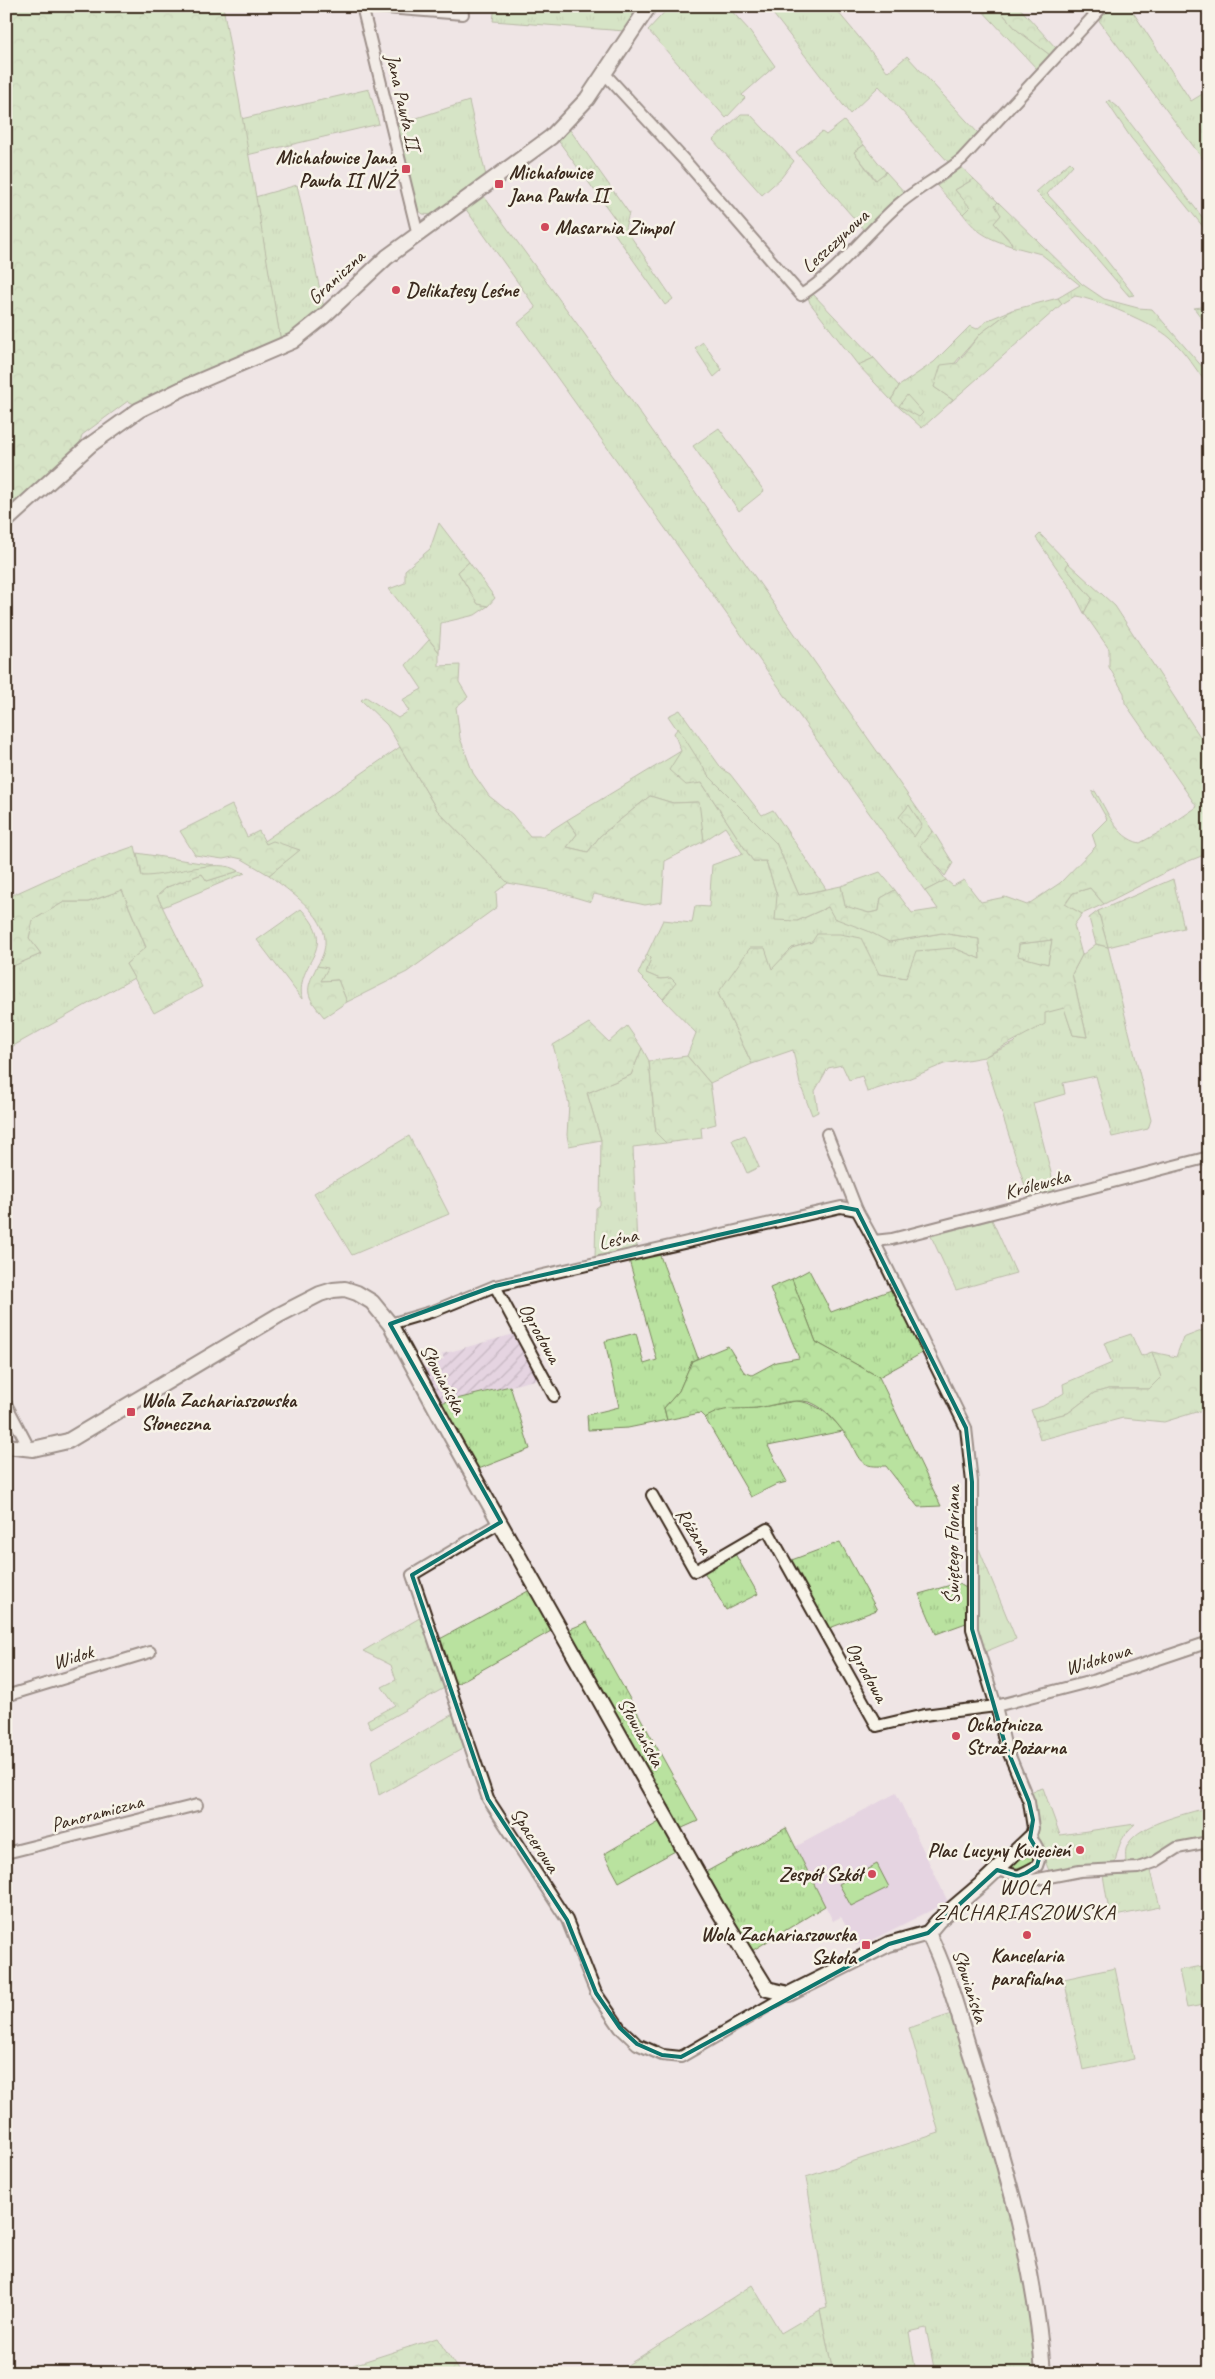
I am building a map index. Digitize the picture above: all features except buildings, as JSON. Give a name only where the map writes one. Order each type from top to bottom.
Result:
[{"type":"street","points":[[362,6],[463,14]]},
{"type":"street","name":"Jana Pawła II","points":[[362,6],[418,235]]},
{"type":"street","name":"Graniczna","points":[[6,521],[90,445],[121,422],[167,395],[293,341],[324,316],[378,265],[551,137],[587,99],[649,6]]},
{"type":"street","name":"Leszczynowa","points":[[605,74],[686,162],[801,295],[850,253],[900,203],[943,175],[962,159],[1103,6]]},
{"type":"street","name":"Świętego Floriana","points":[[827,1134],[857,1210],[966,1428],[972,1482],[972,1629],[996,1706],[1005,1744],[1028,1802],[1033,1820],[1030,1838]]},
{"type":"street","name":"Królewska","points":[[874,1241],[910,1235],[1209,1157]]},
{"type":"street","name":"Leśna","points":[[390,1324],[434,1310],[495,1286],[841,1207],[857,1210]]},
{"type":"street","name":"Ogrodowa","points":[[495,1286],[554,1396]]},
{"type":"street","name":"Słowiańska","points":[[6,1446],[29,1448],[68,1441],[279,1315],[326,1292],[345,1289],[357,1293],[372,1302],[390,1324],[452,1438],[717,1908],[767,1989],[789,1994],[889,1944],[928,1933],[937,1950],[959,2016],[1008,2181],[1036,2309],[1043,2373]]},
{"type":"street","points":[[6,1404],[29,1448]]},
{"type":"street","name":"Różana","points":[[652,1495],[695,1571],[767,1529]]},
{"type":"street","name":"Spacerowa","points":[[501,1522],[412,1575],[488,1799],[567,1920],[596,1992],[620,2028],[637,2044],[662,2055],[681,2057],[789,1994]]},
{"type":"street","name":"Ogrodowa","points":[[767,1529],[878,1726],[924,1715],[996,1706]]},
{"type":"street","name":"Widokowa","points":[[996,1706],[1096,1680],[1209,1642]]},
{"type":"street","name":"Widok","points":[[6,1696],[150,1652]]},
{"type":"street","name":"Panoramiczna","points":[[6,1854],[197,1805]]},
{"type":"street","points":[[928,1933],[938,1921],[997,1870],[1030,1838],[1038,1848],[1047,1878]]},
{"type":"street","points":[[997,1870],[1033,1880],[1080,1871],[1138,1868],[1155,1862],[1177,1848],[1209,1842]]},
{"type":"street","points":[[1018,1876],[1038,1866],[1040,1856]]},
{"type":"highlighted area","points":[[841,1207],[857,1210],[966,1428],[972,1482],[972,1629],[1005,1744],[1029,1802],[1033,1820],[1030,1838],[1040,1855],[1037,1866],[1018,1876],[997,1870],[928,1933],[889,1944],[681,2057],[662,2055],[637,2044],[620,2028],[596,1993],[567,1920],[488,1799],[412,1575],[501,1522],[390,1324],[495,1286]]},
{"type":"shaded area","points":[[514,1334],[539,1379],[440,1403],[419,1368],[444,1359],[442,1354]]},
{"type":"shaded area","name":"Zespół Szkół","points":[[896,1793],[948,1902],[870,1941],[856,1945],[841,1917],[833,1921],[795,1847]]},
{"type":"green space","points":[[6,6],[223,6],[281,342],[180,381],[134,404],[128,401],[82,435],[78,450],[6,516]]},
{"type":"green space","points":[[495,6],[640,6],[625,31],[493,21]]},
{"type":"green space","points":[[670,6],[727,6],[750,31],[775,66],[742,95],[745,98],[726,118],[648,30]]},
{"type":"green space","points":[[767,6],[833,6],[888,72],[907,56],[978,133],[951,165],[879,86],[850,114]]},
{"type":"green space","points":[[978,6],[996,6],[1017,30],[1050,55],[1037,69]]},
{"type":"green space","points":[[996,6],[1018,6],[1056,48],[1050,55],[1017,30]]},
{"type":"green space","points":[[1108,6],[1129,6],[1191,101],[1209,90],[1209,167],[1097,18]]},
{"type":"green space","points":[[369,89],[379,124],[247,155],[241,119]]},
{"type":"green space","points":[[1109,100],[1118,107],[1209,226],[1209,234],[1131,138],[1107,102]]},
{"type":"green space","points":[[469,101],[486,176],[432,215],[416,211],[407,177],[410,176],[408,166],[404,166],[395,125]]},
{"type":"green space","points":[[741,114],[750,114],[794,161],[781,178],[762,195],[713,140]]},
{"type":"green space","points":[[844,121],[864,145],[854,152],[875,180],[886,172],[907,195],[866,232],[796,152],[822,132],[826,135]]},
{"type":"green space","points":[[570,130],[629,213],[625,228],[673,299],[665,305],[610,227],[616,220],[557,139]]},
{"type":"green space","points":[[864,145],[886,172],[876,180],[854,152]]},
{"type":"green space","points":[[1070,162],[1073,165],[1047,194],[1096,247],[1134,295],[1129,296],[1063,219],[1036,192]]},
{"type":"green space","points":[[960,166],[974,179],[955,190],[971,207],[963,214],[937,186],[950,177]]},
{"type":"green space","points":[[974,179],[998,202],[995,205],[1001,215],[994,223],[1012,244],[1011,246],[984,234],[963,214],[970,207],[955,190]]},
{"type":"green space","points":[[297,185],[324,308],[281,342],[255,197]]},
{"type":"green space","points":[[483,195],[586,336],[933,831],[921,846],[946,880],[925,891],[518,323],[536,308],[465,208]]},
{"type":"green space","points":[[998,202],[1082,284],[1104,299],[1138,308],[1152,309],[1205,370],[1209,377],[1209,387],[1175,343],[1152,326],[1125,313],[1084,298],[1075,296],[1062,304],[1058,298],[1080,285],[1041,254],[1011,246],[1012,243],[994,223],[1001,215],[994,205]]},
{"type":"green space","points":[[813,294],[874,358],[858,365],[810,303],[808,297]]},
{"type":"green space","points":[[1058,298],[1062,304],[953,400],[934,387],[941,365],[957,363],[981,333],[1012,310]]},
{"type":"green space","points":[[1209,306],[1209,328],[1194,308]]},
{"type":"green space","points":[[1012,310],[981,333],[934,387],[953,400],[922,428],[891,400],[899,386],[934,362],[970,326],[977,329],[988,320]]},
{"type":"green space","points":[[703,342],[722,370],[714,377],[695,348]]},
{"type":"green space","points":[[874,358],[899,386],[891,400],[858,365]]},
{"type":"green space","points":[[907,395],[923,413],[919,417],[899,406]]},
{"type":"green space","points":[[719,428],[764,491],[739,511],[693,446]]},
{"type":"green space","points":[[439,523],[469,562],[458,572],[478,604],[488,606],[475,615],[441,623],[439,652],[389,589],[405,583],[405,570],[430,549]]},
{"type":"green space","points":[[1040,534],[1068,563],[1066,568],[1092,598],[1084,613],[1072,590],[1036,538]]},
{"type":"green space","points":[[469,562],[495,598],[488,606],[478,604],[458,572]]},
{"type":"green space","points":[[1068,563],[1115,606],[1201,738],[1209,736],[1209,745],[1202,748],[1209,759],[1209,853],[1184,863],[1104,904],[1090,888],[1073,893],[1065,904],[1082,914],[1074,925],[1082,955],[1072,974],[1087,1037],[1073,1035],[1064,1008],[1045,1013],[1045,1024],[984,1057],[944,1064],[908,1079],[867,1092],[862,1076],[849,1080],[842,1065],[828,1068],[815,1091],[818,1112],[812,1115],[800,1084],[793,1050],[752,1064],[718,993],[750,948],[765,948],[772,969],[792,948],[812,942],[817,934],[840,934],[861,938],[879,974],[906,978],[916,951],[954,948],[980,959],[979,939],[942,933],[889,942],[868,931],[834,918],[828,907],[797,921],[775,920],[777,895],[766,861],[753,861],[702,783],[686,785],[669,770],[681,751],[674,733],[678,728],[708,775],[776,843],[799,895],[841,886],[845,906],[869,913],[879,911],[881,898],[895,890],[912,913],[938,909],[925,891],[946,880],[953,886],[964,880],[981,902],[1005,897],[1027,905],[1060,883],[1096,846],[1092,834],[1107,819],[1092,792],[1095,791],[1118,829],[1132,840],[1140,843],[1197,807],[1125,703],[1124,693],[1109,667],[1109,649],[1084,613],[1092,598],[1066,568]],"holes":[[[1052,940],[1048,964],[1018,956],[1019,944]]]},
{"type":"green space","points":[[429,640],[439,652],[439,666],[460,665],[459,682],[468,697],[456,707],[460,738],[473,773],[489,796],[512,814],[530,836],[542,836],[567,820],[577,834],[567,847],[588,852],[600,836],[650,796],[673,803],[699,802],[704,841],[665,861],[662,902],[645,905],[594,894],[591,902],[554,891],[508,883],[437,810],[387,725],[361,700],[366,697],[398,718],[409,711],[402,700],[422,689],[406,665]]},
{"type":"green space","points":[[680,710],[722,769],[730,774],[762,815],[773,810],[826,889],[799,895],[776,843],[708,775],[668,716]]},
{"type":"green space","points":[[400,747],[437,810],[508,883],[496,892],[497,907],[407,972],[347,1002],[338,980],[320,981],[327,969],[317,966],[324,951],[325,938],[321,925],[304,903],[269,875],[299,850],[266,844],[264,841]]},
{"type":"green space","points":[[681,751],[753,861],[766,861],[777,895],[797,921],[828,907],[889,942],[942,933],[979,939],[980,959],[954,948],[906,978],[879,974],[812,942],[792,948],[772,970],[718,993],[752,1064],[710,1083],[687,1056],[696,1033],[663,999],[675,983],[671,978],[660,979],[646,973],[651,958],[647,954],[663,920],[692,923],[695,906],[709,907],[712,865],[743,854],[725,827],[704,841],[698,802],[673,803],[650,796],[600,836],[588,852],[567,847],[577,834],[567,820]]},
{"type":"green space","points":[[232,805],[247,837],[259,831],[266,844],[273,841],[300,850],[269,875],[242,859],[233,857],[223,859],[195,855],[180,831]]},
{"type":"green space","points":[[909,805],[922,825],[914,837],[899,817]]},
{"type":"green space","points":[[933,831],[953,863],[945,876],[920,846]]},
{"type":"green space","points":[[135,846],[142,876],[206,866],[230,867],[239,871],[207,881],[202,874],[167,887],[157,896],[202,987],[154,1013],[126,964],[146,947],[122,890],[88,902],[64,902],[33,920],[29,938],[41,954],[6,969],[6,898],[72,868]]},
{"type":"green space","points":[[137,853],[214,865],[158,877],[142,876]]},
{"type":"green space","points":[[239,871],[245,873],[163,907],[157,896],[167,887],[202,874],[207,881]]},
{"type":"green space","points":[[880,872],[895,890],[881,898],[879,911],[869,913],[845,907],[841,886]]},
{"type":"green space","points":[[1173,879],[1184,928],[1108,947],[1098,911]]},
{"type":"green space","points":[[1090,888],[1104,904],[1082,914],[1065,905],[1073,893]]},
{"type":"green space","points":[[122,890],[146,948],[126,964],[134,978],[6,1050],[6,969],[41,954],[29,938],[33,920],[64,902],[89,902]]},
{"type":"green space","points":[[301,909],[312,923],[317,935],[317,945],[302,986],[302,999],[257,940]]},
{"type":"green space","points":[[1098,911],[1108,947],[1096,944],[1089,918]]},
{"type":"green space","points":[[1052,940],[1048,964],[1018,957],[1019,944]]},
{"type":"green space","points":[[1096,944],[1108,947],[1151,1120],[1148,1129],[1112,1137],[1096,1076],[1063,1083],[1065,1094],[1033,1103],[1056,1192],[1029,1199],[984,1057],[1014,1043],[1044,1013],[1064,1007],[1073,1035],[1087,1037],[1072,974],[1082,955]]},
{"type":"green space","points":[[647,954],[651,958],[646,973],[660,979],[671,978],[676,983],[663,999],[638,974]]},
{"type":"green space","points":[[317,966],[328,968],[321,981],[338,980],[347,1002],[324,1017],[313,1003],[309,993],[310,982]]},
{"type":"green space","points":[[589,1023],[609,1042],[627,1026],[642,1048],[631,1075],[587,1093],[601,1140],[569,1146],[567,1135],[569,1104],[553,1045]]},
{"type":"green space","points":[[642,1048],[649,1061],[656,1133],[666,1143],[633,1147],[637,1248],[595,1259],[596,1208],[600,1205],[601,1140],[587,1093],[631,1075]]},
{"type":"green space","points":[[687,1056],[710,1083],[716,1124],[701,1128],[702,1138],[666,1143],[656,1133],[649,1061]]},
{"type":"green space","points":[[745,1135],[759,1167],[747,1173],[732,1140]]},
{"type":"green space","points":[[409,1136],[449,1214],[352,1255],[314,1193]]},
{"type":"green space","points":[[992,1220],[1016,1273],[956,1290],[931,1236]]},
{"type":"green space","points":[[659,1253],[698,1358],[692,1361],[679,1391],[664,1408],[667,1420],[628,1428],[588,1430],[587,1415],[619,1407],[605,1341],[636,1333],[644,1364],[657,1360],[629,1260]]},
{"type":"green space","points":[[809,1270],[831,1312],[894,1289],[924,1352],[879,1377],[816,1342],[792,1279]]},
{"type":"green space","points":[[792,1279],[816,1342],[879,1377],[941,1506],[918,1507],[886,1466],[871,1466],[862,1461],[850,1441],[832,1418],[821,1408],[809,1402],[789,1402],[756,1408],[730,1409],[705,1418],[700,1413],[667,1420],[664,1408],[679,1391],[692,1361],[728,1346],[744,1372],[752,1375],[776,1362],[799,1358],[770,1288]]},
{"type":"green space","points":[[1209,1328],[1209,1408],[1164,1422],[1123,1418],[1040,1440],[1035,1421],[1068,1413],[1094,1393],[1108,1389],[1149,1389],[1161,1377],[1152,1352],[1176,1357],[1183,1338]]},
{"type":"green space","points":[[1131,1334],[1141,1356],[1152,1352],[1161,1377],[1149,1389],[1108,1389],[1094,1393],[1068,1413],[1035,1421],[1031,1410],[1043,1406],[1064,1393],[1063,1384],[1112,1363],[1104,1343]]},
{"type":"green space","points":[[510,1386],[530,1449],[476,1470],[440,1403]]},
{"type":"green space","points":[[796,1401],[817,1407],[843,1431],[768,1446],[787,1482],[775,1485],[751,1497],[705,1418],[720,1409],[756,1408]]},
{"type":"green space","points":[[840,1542],[877,1610],[827,1629],[789,1561]]},
{"type":"green space","points":[[979,1549],[1016,1639],[982,1653],[977,1627],[974,1551]]},
{"type":"green space","points":[[734,1552],[758,1594],[726,1610],[703,1570]]},
{"type":"green space","points":[[958,1583],[966,1588],[966,1623],[936,1634],[919,1594]]},
{"type":"green space","points":[[530,1590],[553,1630],[453,1686],[438,1640]]},
{"type":"green space","points":[[423,1616],[446,1687],[371,1729],[367,1720],[395,1705],[382,1687],[396,1680],[391,1665],[363,1651]]},
{"type":"green space","points":[[587,1622],[698,1821],[680,1829],[568,1630]]},
{"type":"green space","points":[[453,1714],[464,1748],[379,1795],[371,1761]]},
{"type":"green space","name":"Plac Lucyny Kwiecień","points":[[1043,1788],[1060,1835],[1135,1824],[1120,1843],[1114,1867],[1050,1873],[1043,1856],[1029,1792]]},
{"type":"green space","points":[[1209,1807],[1209,1837],[1191,1839],[1172,1846],[1150,1859],[1126,1865],[1126,1849],[1131,1840],[1139,1833],[1162,1821]]},
{"type":"green space","points":[[661,1821],[677,1850],[619,1882],[604,1854]]},
{"type":"green space","points":[[786,1828],[825,1906],[750,1952],[704,1873]]},
{"type":"green space","points":[[1028,1851],[1034,1855],[1033,1863],[1017,1868],[1010,1866],[1021,1853]]},
{"type":"green space","points":[[877,1864],[889,1887],[851,1906],[839,1884]]},
{"type":"green space","points":[[1151,1871],[1160,1907],[1110,1917],[1103,1875]]},
{"type":"green space","points":[[1209,1965],[1209,2004],[1187,2008],[1179,1970]]},
{"type":"green space","points":[[1115,1968],[1134,2059],[1083,2070],[1064,1979]]},
{"type":"green space","points":[[952,2014],[1003,2182],[1031,2312],[1038,2373],[935,2373],[926,2328],[909,2332],[916,2373],[833,2373],[820,2310],[827,2308],[806,2177],[939,2133],[909,2028]]},
{"type":"green space","points":[[752,2285],[781,2333],[820,2310],[833,2373],[615,2373]]},
{"type":"green space","points":[[437,2338],[460,2373],[357,2373],[353,2365]]},
{"type":"place","name":"Michałowice Jana Pawła II N/Ż","points":[[406,169]]},
{"type":"place","name":"Michałowice Jana Pawła II","points":[[499,184]]},
{"type":"place","name":"Masarnia Zimpol","points":[[545,227]]},
{"type":"place","name":"Delikatesy Leśne","points":[[396,290]]},
{"type":"place","name":"Wola Zachariaszowska Słoneczna","points":[[131,1412]]},
{"type":"place","name":"Ochotnicza Straż Pożarna","points":[[956,1736]]},
{"type":"place","name":"Plac Lucyny Kwiecień","points":[[1080,1850]]},
{"type":"place","name":"Zespół Szkół","points":[[872,1874]]},
{"type":"place","name":"Kancelaria parafialna","points":[[1027,1935]]},
{"type":"place","name":"Wola Zachariaszowska Szkoła","points":[[866,1945]]},
{"type":"district","name":"WOLA ZACHARIASZOWSKA","points":[[1025,1900]]}]
